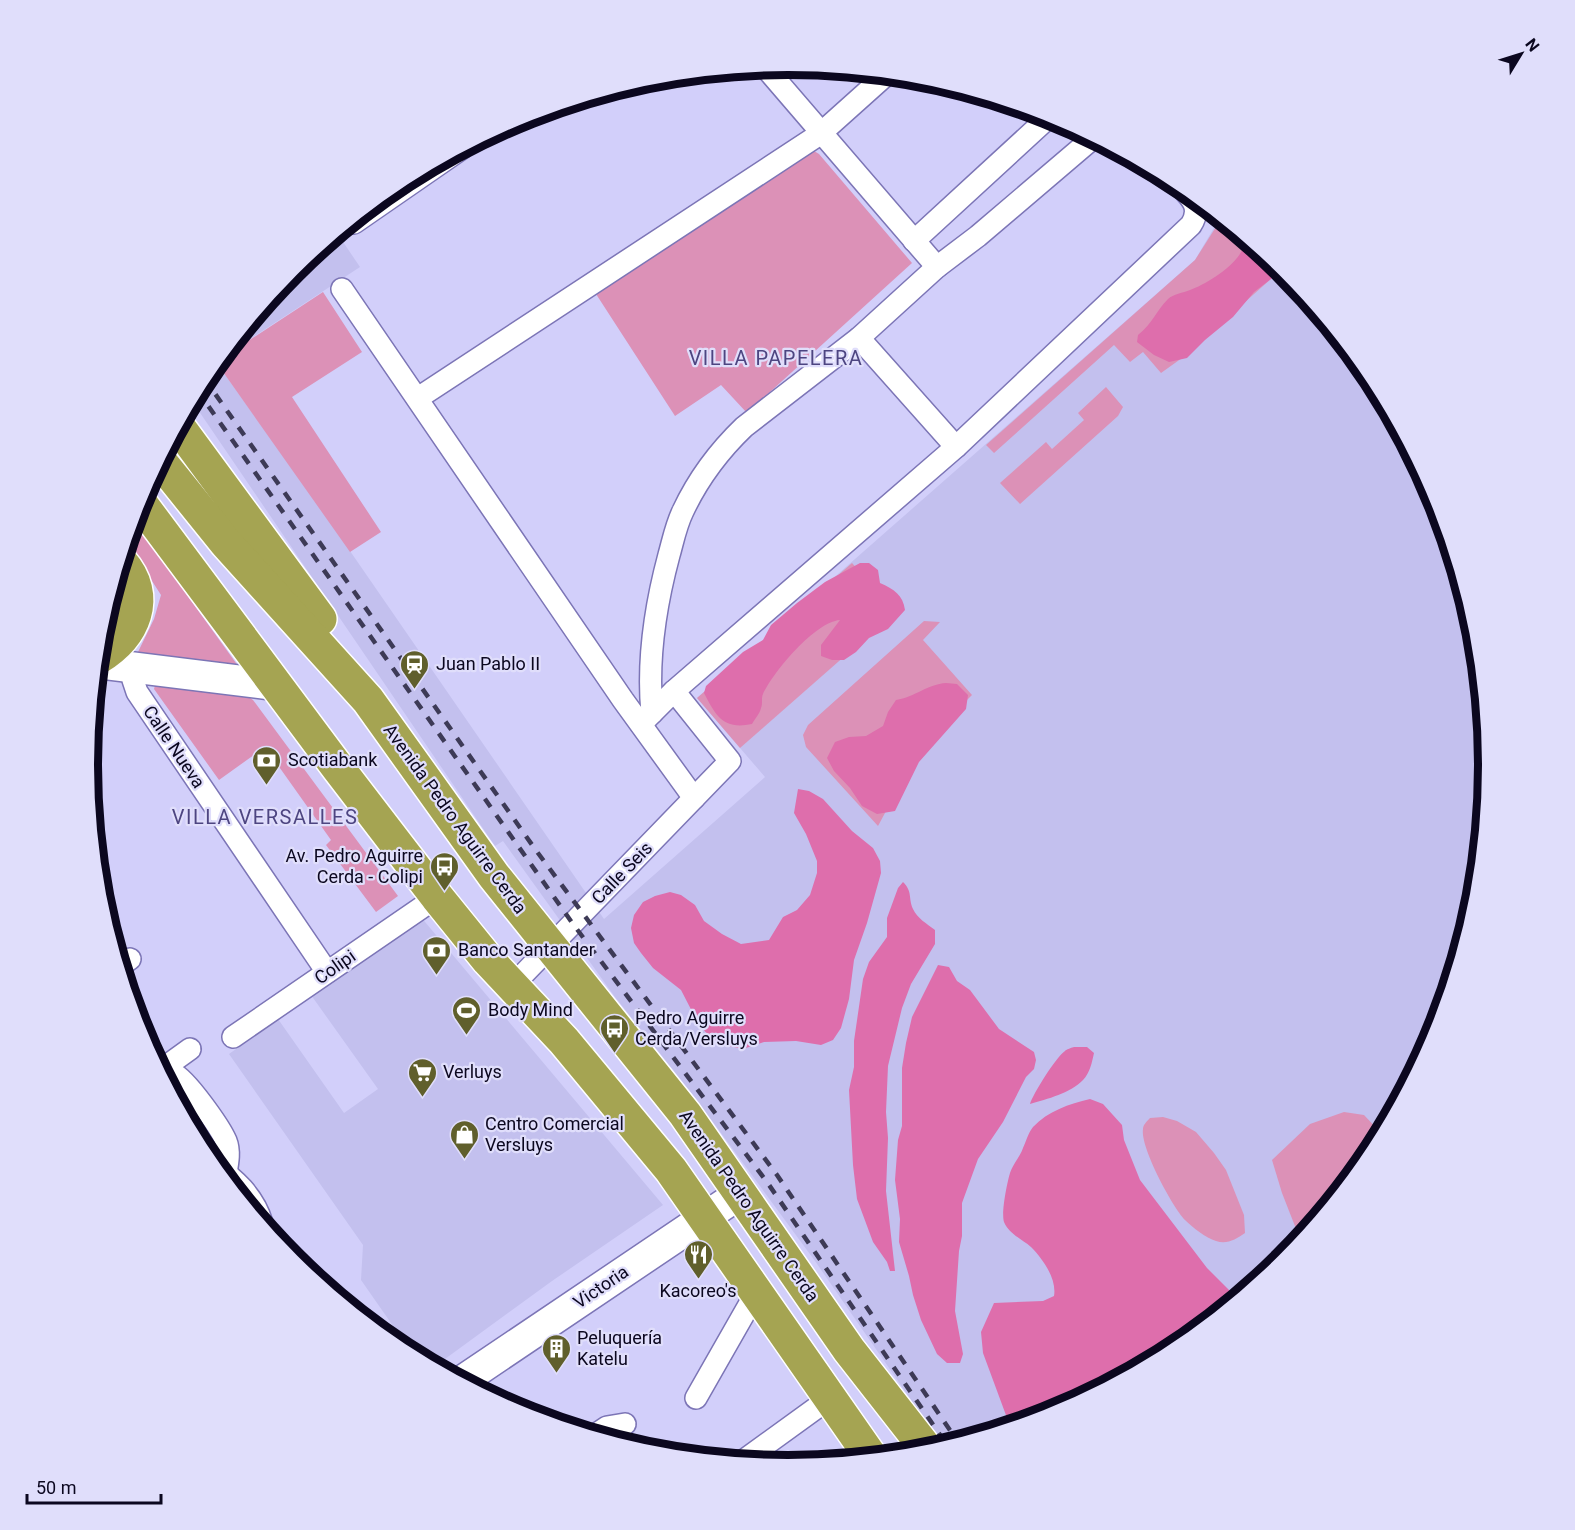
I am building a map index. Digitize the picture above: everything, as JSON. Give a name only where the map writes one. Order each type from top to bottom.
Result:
[{"type":"highway","points":[[183,433],[336,641],[368,700]]},
{"type":"highway","name":"Avenida Pedro Aguirre Cerda","points":[[165,468],[226,543],[368,700],[481,858],[657,1077],[741,1193],[849,1350],[921,1442]]},
{"type":"highway","points":[[145,515],[437,897],[488,960],[564,1041],[660,1156],[705,1217],[866,1450]]},
{"type":"highway","points":[[107,651],[125,635],[135,616],[137,600],[134,585],[126,569]]},
{"type":"street","points":[[772,75],[820,134],[937,267]]},
{"type":"street","points":[[418,398],[820,134],[879,81]]},
{"type":"street","points":[[914,241],[1041,124]]},
{"type":"street","points":[[646,719],[657,606],[678,523],[692,493],[729,442],[744,427],[859,338],[937,267],[1087,143]]},
{"type":"street","points":[[646,719],[674,691],[956,447],[1191,225],[1196,218],[1197,210]]},
{"type":"street","points":[[342,289],[646,719],[694,798]]},
{"type":"street","points":[[859,338],[956,447]]},
{"type":"street","points":[[105,664],[275,685]]},
{"type":"street","name":"Calle Nueva","points":[[134,667],[133,680],[137,692],[327,972]]},
{"type":"street","name":"Calle Seis","points":[[513,986],[730,761],[674,691]]},
{"type":"street","name":"Colipi","points":[[233,1037],[437,897]]},
{"type":"street","points":[[168,1068],[172,1062],[190,1049]]},
{"type":"street","points":[[171,1074],[185,1081],[222,1134],[228,1149],[223,1160]]},
{"type":"street","name":"Victoria","points":[[468,1377],[741,1193]]},
{"type":"street","points":[[696,1398],[757,1292]]},
{"type":"street","points":[[752,1454],[830,1398]]},
{"type":"street","points":[[603,1429],[625,1424]]},
{"type":"shaded area","points":[[814,151],[912,263],[747,413],[721,385],[675,416],[596,294]]},
{"type":"shaded area","points":[[1207,217],[1275,277],[1335,345],[1385,420],[1425,501],[1441,543],[1454,586],[1472,675],[1478,765],[1472,855],[1454,944],[1425,1029],[1385,1110],[1335,1185],[1275,1253],[1208,1312],[1171,1339],[1132,1363],[1052,1402],[1009,1418],[938,1438],[815,1261],[693,1095],[615,997],[503,841],[495,846],[197,409],[222,371],[330,522],[604,919],[765,777],[697,698],[1195,260],[1215,226]]},
{"type":"shaded area","points":[[1217,225],[1274,276],[1182,358],[1161,373],[1143,352],[1130,362],[1114,345],[994,453],[986,445],[1195,260]]},
{"type":"shaded area","points":[[341,239],[360,267],[239,346],[300,277]]},
{"type":"shaded area","points":[[1243,247],[1274,276],[1254,292],[1233,317],[1187,358],[1169,362],[1154,355],[1137,342],[1138,335],[1168,299],[1215,277],[1240,255]]},
{"type":"shaded area","points":[[323,292],[362,352],[292,397],[381,532],[350,552],[222,371],[238,347]]},
{"type":"shaded area","points":[[1106,387],[1123,407],[1118,416],[1020,504],[1000,483],[1046,442],[1052,449],[1084,420],[1078,413]]},
{"type":"shaded area","points":[[139,529],[241,670],[138,652],[154,619],[161,595],[136,556],[131,553]]},
{"type":"shaded area","points":[[852,563],[896,611],[740,748],[697,698]]},
{"type":"shaded area","points":[[860,563],[869,563],[878,570],[880,583],[897,593],[905,610],[888,629],[869,638],[856,652],[844,660],[832,660],[821,656],[821,645],[840,620],[819,629],[796,649],[768,684],[762,697],[762,706],[752,724],[734,725],[722,719],[712,708],[704,693],[706,686],[743,652],[763,640],[771,625],[797,603],[825,582]]},
{"type":"shaded area","points":[[120,591],[122,615],[112,625]]},
{"type":"shaded area","points":[[924,621],[940,622],[923,640],[972,695],[952,715],[907,772],[878,826],[806,747],[803,735],[808,725]]},
{"type":"shaded area","points":[[156,682],[243,693],[253,700],[398,896],[376,912],[326,845],[331,840],[265,747],[219,780],[154,689]]},
{"type":"shaded area","points":[[946,683],[957,684],[968,695],[966,709],[919,762],[895,811],[877,814],[862,806],[850,788],[834,771],[827,758],[835,742],[849,737],[866,736],[883,726],[896,700]]},
{"type":"shaded area","points":[[798,789],[809,791],[823,799],[852,831],[873,848],[880,861],[881,873],[854,960],[849,999],[841,1028],[833,1040],[821,1045],[796,1041],[764,1042],[743,1049],[714,1043],[697,1021],[681,990],[653,968],[634,943],[631,928],[634,915],[643,902],[670,892],[681,895],[695,905],[704,921],[741,944],[769,940],[783,917],[797,910],[810,895],[817,873],[817,861],[794,813]]},
{"type":"shaded area","points":[[903,882],[908,889],[915,912],[922,921],[935,930],[935,944],[911,984],[902,1008],[888,1066],[886,1191],[895,1271],[890,1271],[887,1262],[873,1242],[857,1199],[849,1090],[854,1067],[854,1041],[863,979],[869,962],[887,937],[887,918],[898,888]]},
{"type":"shaded area","name":"Centro Comercial Versluys","points":[[420,916],[663,1205],[552,1281],[441,1362],[400,1336],[361,1280],[363,1245],[229,1054],[278,1019],[344,1113],[378,1089],[311,995]]},
{"type":"shaded area","points":[[938,965],[949,967],[957,981],[970,990],[999,1029],[1034,1052],[1036,1060],[1034,1069],[1026,1077],[1003,1122],[978,1159],[962,1203],[962,1236],[955,1311],[963,1354],[960,1363],[947,1363],[937,1354],[921,1320],[899,1242],[900,1219],[895,1180],[898,1140],[902,1126],[902,1068],[906,1043],[912,1017]]},
{"type":"shaded area","points":[[1074,1047],[1087,1047],[1094,1053],[1085,1077],[1078,1085],[1065,1092],[1030,1104],[1056,1060],[1065,1051]]},
{"type":"shaded area","points":[[1090,1099],[1103,1104],[1122,1125],[1124,1140],[1140,1180],[1207,1268],[1232,1293],[1171,1339],[1132,1363],[1093,1384],[1007,1419],[983,1353],[981,1332],[994,1303],[1043,1301],[1054,1296],[1051,1276],[1040,1257],[1009,1230],[1004,1222],[1004,1205],[1009,1178],[1033,1127],[1045,1117],[1074,1103]]},
{"type":"shaded area","points":[[1344,1112],[1364,1115],[1375,1126],[1335,1185],[1297,1230],[1272,1160],[1310,1124]]},
{"type":"shaded area","points":[[1163,1117],[1177,1121],[1196,1132],[1214,1153],[1226,1170],[1244,1215],[1245,1233],[1228,1242],[1216,1241],[1195,1229],[1179,1213],[1158,1176],[1143,1138],[1143,1128],[1148,1120]]},
{"type":"railway","points":[[211,387],[535,849],[777,1175],[953,1434]]},
{"type":"railway","points":[[203,399],[573,924],[767,1182],[942,1437]]},
{"type":"place","name":"Juan Pablo II","points":[[415,690]]},
{"type":"place","name":"Scotiabank","points":[[267,786]]},
{"type":"place","name":"Av. Pedro Aguirre Cerda - Colipi","points":[[444,892]]},
{"type":"place","name":"Banco Santander","points":[[437,976]]},
{"type":"place","name":"Body Mind","points":[[467,1036]]},
{"type":"place","name":"Pedro Aguirre Cerda/Versluys","points":[[614,1054]]},
{"type":"place","name":"Verluys","points":[[422,1098]]},
{"type":"place","name":"Centro Comercial Versluys","points":[[464,1160]]},
{"type":"place","name":"Kacoreo's","points":[[698,1280]]},
{"type":"place","name":"Peluquería Katelu","points":[[556,1374]]},
{"type":"district","name":"VILLA PAPELERA","points":[[776,358]]},
{"type":"district","name":"VILLA VERSALLES","points":[[265,817]]}]
